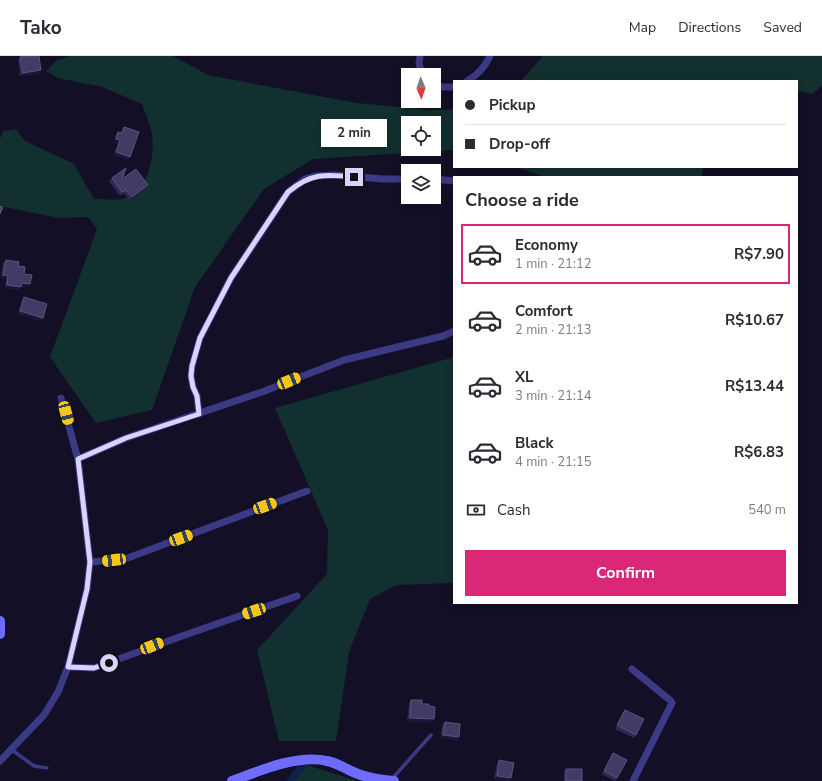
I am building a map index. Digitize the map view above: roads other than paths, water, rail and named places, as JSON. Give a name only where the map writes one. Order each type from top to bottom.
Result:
[{"type":"main road","points":[[0,621],[0,634]]},
{"type":"main road","points":[[232,781],[288,763],[314,759],[338,764],[364,776],[394,781]]},
{"type":"street","points":[[420,56],[419,64],[420,68]]},
{"type":"street","points":[[469,80],[476,76],[487,63],[490,56]]},
{"type":"street","points":[[441,87],[453,87]]},
{"type":"street","points":[[199,414],[197,396],[193,387],[191,376],[192,366],[200,338],[231,278],[288,192],[305,180],[315,176],[401,179]]},
{"type":"street","points":[[441,180],[453,181]]},
{"type":"street","points":[[78,459],[126,438],[262,392],[344,360],[443,336],[453,331]]},
{"type":"street","points":[[0,761],[44,715],[58,692],[68,667],[87,589],[90,562],[78,459],[61,398]]},
{"type":"street","points":[[90,562],[125,558],[307,491]]},
{"type":"street","points":[[68,667],[94,668],[297,596]]},
{"type":"street","points":[[632,669],[672,703],[633,781]]},
{"type":"lane","points":[[390,781],[430,735]]},
{"type":"lane","points":[[12,750],[34,766],[47,768]]},
{"type":"water","points":[[300,763],[307,765],[294,781],[286,781]]}]
